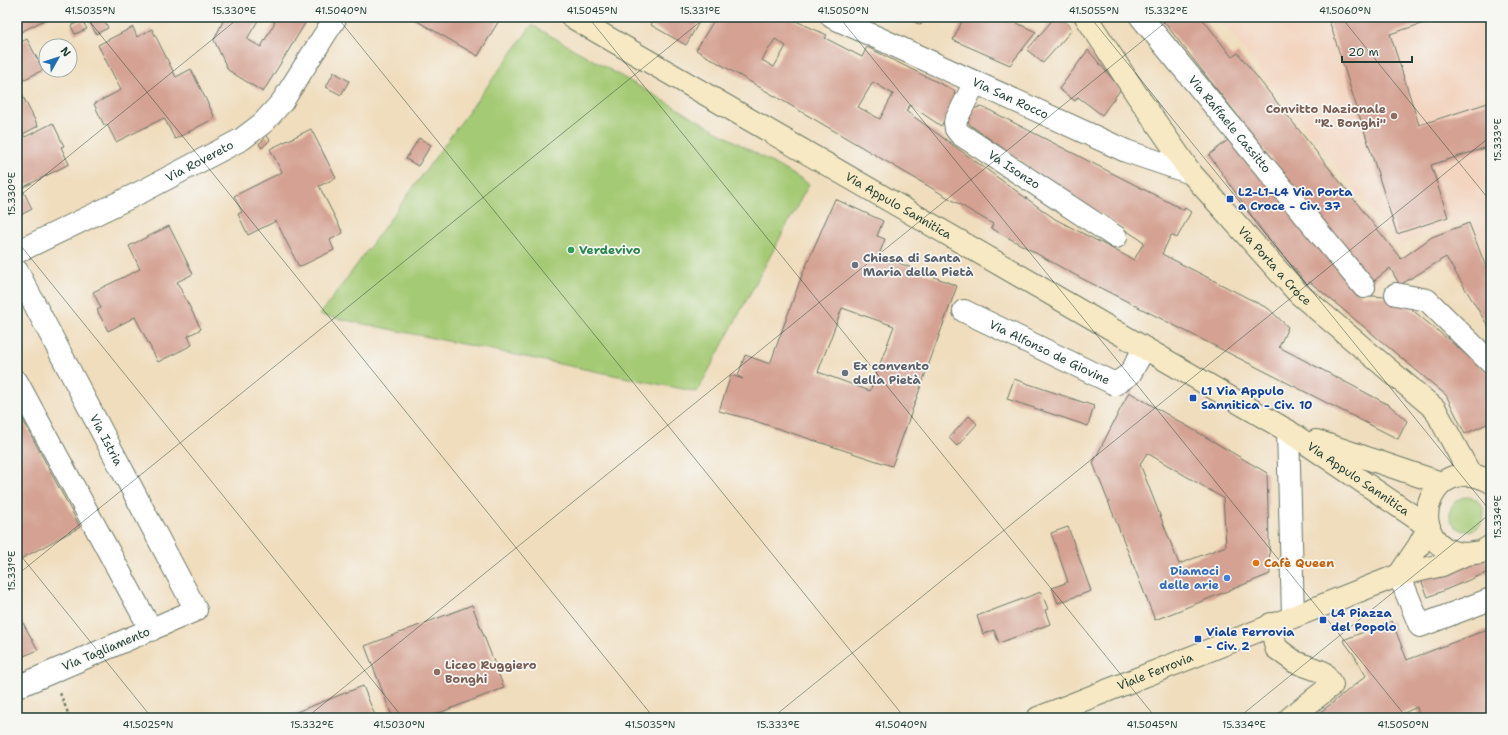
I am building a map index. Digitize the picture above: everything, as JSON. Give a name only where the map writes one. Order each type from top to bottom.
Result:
[{"type":"main road","name":"Via Appulo Sannitica","points":[[572,17],[1288,431],[1429,527]]},
{"type":"main road","name":"Via Porta a Croce","points":[[1086,17],[1137,95],[1191,173],[1298,293],[1436,409],[1470,474]]},
{"type":"main road","name":"Via Appulo Sannitica","points":[[1288,431],[1442,483]]},
{"type":"main road","points":[[1466,554],[1454,552],[1443,546],[1434,538],[1429,527],[1427,511],[1431,496],[1442,483],[1455,476],[1470,474],[1482,477],[1491,482]]},
{"type":"main road","points":[[1398,575],[1418,547],[1429,527]]},
{"type":"main road","name":"Viale Ferrovia","points":[[1038,718],[1271,624],[1398,575],[1442,565],[1466,554],[1481,552],[1491,546]]},
{"type":"main road","points":[[1271,624],[1276,648],[1295,662],[1323,672],[1332,685],[1290,718]]},
{"type":"street","name":"Via Rovereto","points":[[17,252],[145,190],[242,140],[263,122],[282,102],[336,17]]},
{"type":"street","name":"Via San Rocco","points":[[832,17],[1126,151],[1191,173]]},
{"type":"street","name":"Via Raffaele Cassitto","points":[[1141,17],[1364,287]]},
{"type":"street","name":"Va Isonzo","points":[[975,82],[955,122],[956,129],[960,134],[1116,237]]},
{"type":"street","name":"Via Istria","points":[[17,271],[196,610]]},
{"type":"street","points":[[1396,294],[1426,300],[1491,363]]},
{"type":"street","name":"Via Alfonso de Giovine","points":[[964,311],[1115,384],[1130,374],[1144,349]]},
{"type":"street","points":[[17,382],[151,630]]},
{"type":"street","points":[[1288,431],[1293,616]]},
{"type":"street","points":[[1398,575],[1420,626],[1491,599]]},
{"type":"street","name":"Via Tagliamento","points":[[17,687],[196,610]]},
{"type":"shaded area","name":"Convitto Nazionale \"R. Bonghi\"","points":[[1218,17],[1491,17],[1491,272],[1470,215],[1400,246]]},
{"type":"green space","name":"Verdevivo","points":[[532,25],[809,184],[697,392],[320,315]]},
{"type":"green space","points":[[1467,497],[1479,502],[1484,514],[1479,526],[1467,531],[1455,526],[1450,514],[1455,502]]},
{"type":"building","points":[[17,17],[50,17],[17,34]]},
{"type":"building","points":[[87,17],[103,17],[108,28],[96,34]]},
{"type":"building","points":[[225,17],[260,17],[247,39],[261,47],[275,22],[267,17],[309,17],[263,92],[228,70],[214,40]]},
{"type":"building","points":[[410,17],[501,17],[478,56]]},
{"type":"building","points":[[655,17],[702,17],[686,45],[651,25]]},
{"type":"building","points":[[716,17],[787,17],[827,35],[825,38],[862,57],[867,47],[955,91],[954,94],[958,97],[941,126],[910,105],[906,111],[1055,219],[1134,260],[1144,242],[1052,183],[970,125],[967,116],[972,109],[981,107],[989,110],[1184,210],[1185,208],[1191,212],[1177,238],[1171,235],[1162,254],[1269,309],[1288,327],[1279,347],[1389,405],[1407,421],[1398,439],[1075,275],[991,228],[993,224],[696,50]],"holes":[[[775,39],[786,46],[774,67],[762,60]],[[873,82],[893,94],[880,119],[858,107]]]},
{"type":"building","points":[[904,17],[925,17],[921,25]]},
{"type":"building","points":[[964,17],[1004,17],[1036,32],[1010,65],[953,40]]},
{"type":"building","points":[[1055,17],[1062,17],[1072,30],[1043,63],[1027,50]]},
{"type":"building","points":[[1160,17],[1201,17],[1232,57],[1238,53],[1401,259],[1432,237],[1469,223],[1491,280],[1491,331],[1446,257],[1400,285],[1390,268],[1370,284]]},
{"type":"building","points":[[1328,17],[1442,17],[1390,34],[1419,125],[1491,102],[1491,146],[1431,165],[1448,217],[1397,234]]},
{"type":"building","points":[[82,20],[87,29],[75,34],[71,26]]},
{"type":"building","points":[[133,27],[137,37],[152,29],[176,77],[191,69],[215,118],[175,139],[164,118],[116,142],[107,124],[104,125],[94,104],[121,90],[98,45]]},
{"type":"building","points":[[27,39],[38,60],[38,72],[17,83],[17,44]]},
{"type":"building","points":[[1088,50],[1121,89],[1102,115],[1078,97],[1075,101],[1059,89]]},
{"type":"building","points":[[334,72],[349,81],[341,95],[326,87]]},
{"type":"building","points":[[18,87],[38,126],[23,134],[25,137],[53,123],[64,146],[61,147],[69,164],[22,188],[32,209],[17,217],[17,88]]},
{"type":"building","points":[[311,129],[336,178],[319,186],[343,233],[330,240],[334,250],[299,267],[276,221],[248,235],[238,214],[242,212],[234,196],[282,172],[270,149]]},
{"type":"building","points":[[1234,135],[1361,295],[1398,298],[1491,375],[1491,422],[1465,434],[1446,395],[1310,282],[1307,284],[1262,230],[1209,155]]},
{"type":"building","points":[[267,136],[270,140],[262,148],[259,144]]},
{"type":"building","points":[[419,138],[431,145],[418,166],[406,159]]},
{"type":"building","name":"Ex convento della Pietà","points":[[835,199],[883,221],[877,236],[885,239],[879,255],[957,286],[892,466],[749,419],[719,411],[731,375],[743,379],[738,376],[745,355],[770,364],[802,275]],"holes":[[[842,308],[894,326],[870,391],[818,372]]]},
{"type":"building","points":[[169,226],[193,274],[177,282],[201,329],[188,336],[192,345],[158,362],[135,317],[108,331],[97,310],[101,308],[93,292],[140,269],[129,246]]},
{"type":"building","points":[[1014,379],[1094,406],[1088,426],[1007,399]]},
{"type":"building","points":[[1129,392],[1267,473],[1270,574],[1155,620],[1093,463]],"holes":[[[1147,453],[1223,498],[1226,546],[1179,564],[1140,464]]]},
{"type":"building","points":[[17,409],[80,527],[17,561]]},
{"type":"building","points":[[969,416],[977,424],[957,446],[949,438]]},
{"type":"building","points":[[1068,527],[1091,591],[1058,603],[1052,588],[1068,582],[1051,533]]},
{"type":"building","points":[[1484,555],[1491,571],[1428,597],[1421,580]]},
{"type":"building","points":[[1041,592],[1048,609],[1045,610],[1050,624],[999,643],[994,630],[983,634],[977,616]]},
{"type":"building","name":"Liceo Ruggiero Bonghi","points":[[472,605],[504,688],[426,718],[386,718],[392,716],[365,646]]},
{"type":"building","points":[[17,612],[38,650],[17,659]]},
{"type":"building","points":[[1392,621],[1407,660],[1491,628],[1491,715],[1484,718],[1419,718],[1417,707],[1393,718],[1313,718],[1366,676],[1343,640]]},
{"type":"building","points":[[363,686],[376,718],[281,718]]},
{"type":"place","name":"Convitto Nazionale \"R. Bonghi\"","points":[[1394,116]]},
{"type":"place","name":"L2-L1-L4 Via Porta a Croce - Civ. 37","points":[[1230,199]]},
{"type":"place","name":"Verdevivo","points":[[571,250]]},
{"type":"place","name":"Chiesa di Santa Maria della Pietà","points":[[855,265]]},
{"type":"place","name":"Ex convento della Pietà","points":[[845,373]]},
{"type":"place","name":"L1 Via Appulo Sannitica - Civ. 10","points":[[1193,398]]},
{"type":"place","name":"Cafè Queen","points":[[1256,563]]},
{"type":"place","name":"Diamoci delle arie","points":[[1227,578]]},
{"type":"place","name":"L4 Piazza del Popolo","points":[[1323,620]]},
{"type":"place","name":"Viale Ferrovia - Civ. 2","points":[[1198,639]]},
{"type":"place","name":"Liceo Ruggiero Bonghi","points":[[437,672]]}]
